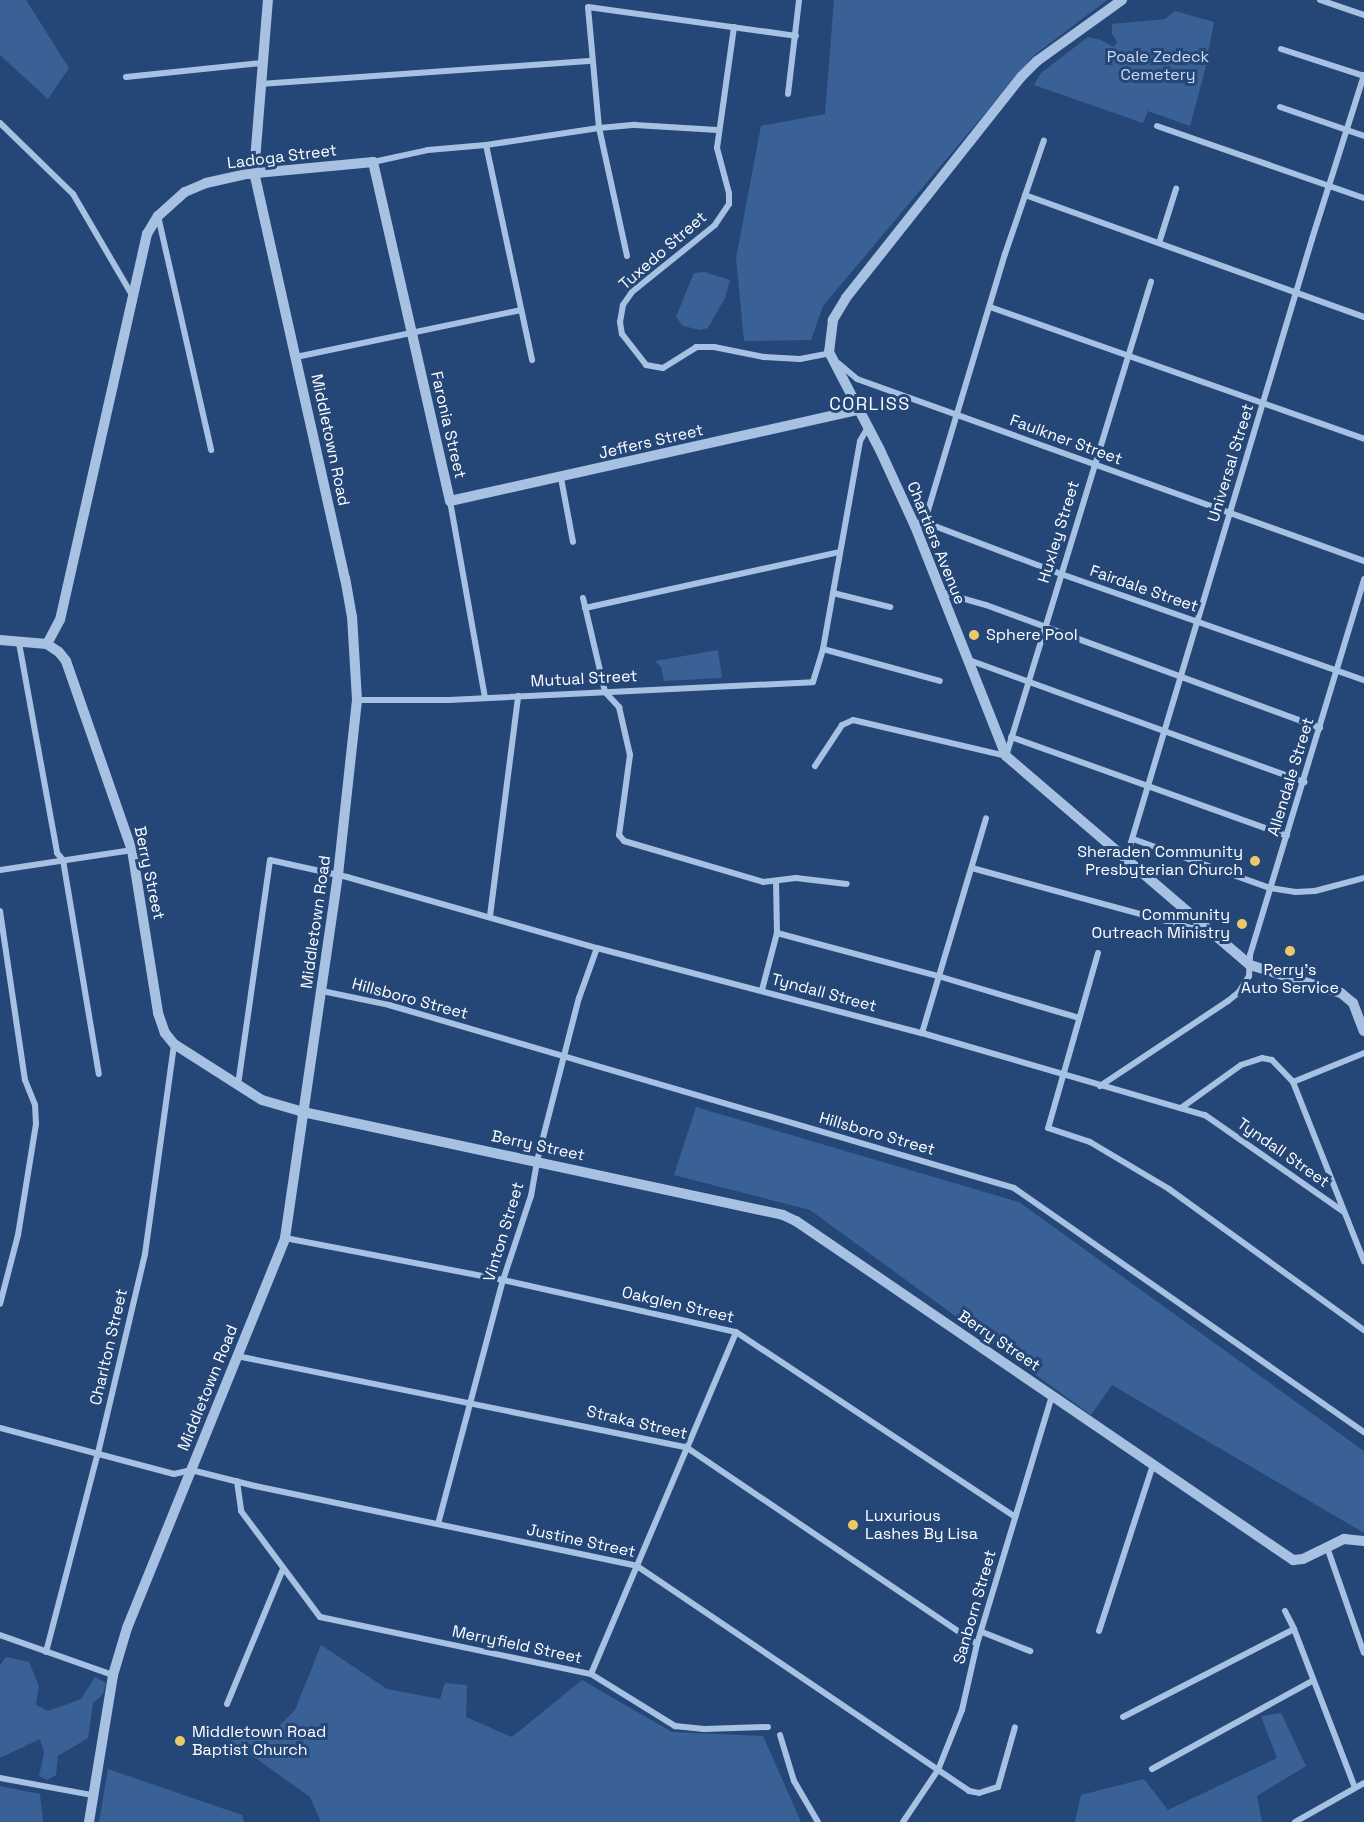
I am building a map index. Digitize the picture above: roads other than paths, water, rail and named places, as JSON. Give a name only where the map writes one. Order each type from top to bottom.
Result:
[{"type":"street","name":"Middletown Road","points":[[89,1822],[113,1676],[127,1628],[285,1238],[338,875],[357,700],[352,617],[345,579],[254,173],[268,0]]},
{"type":"street","points":[[788,94],[799,0]]},
{"type":"street","points":[[829,352],[832,320],[846,298],[1021,77],[1037,61],[1122,0]]},
{"type":"street","points":[[1320,0],[1364,15]]},
{"type":"street","points":[[627,256],[599,128],[588,7],[796,36]]},
{"type":"street","name":"Tuxedo Street","points":[[734,27],[717,148],[729,193],[725,213],[715,225],[632,292],[623,305],[620,322],[622,334],[646,365],[663,368],[696,347],[714,347],[764,357],[800,359],[829,352]]},
{"type":"street","points":[[1281,49],[1364,76]]},
{"type":"street","points":[[260,84],[592,61]]},
{"type":"street","points":[[126,77],[262,63]]},
{"type":"street","name":"Universal Street","points":[[1126,859],[1364,76]]},
{"type":"street","points":[[1280,107],[1364,136]]},
{"type":"street","points":[[0,123],[73,194],[132,295]]},
{"type":"street","name":"Ladoga Street","points":[[47,644],[60,620],[147,234],[158,216],[184,192],[206,183],[254,173],[373,162],[428,150],[486,145],[599,128],[635,125],[718,130]]},
{"type":"street","points":[[1157,126],[1364,198]]},
{"type":"street","points":[[915,526],[926,517],[1044,140]]},
{"type":"street","points":[[486,145],[532,360]]},
{"type":"street","name":"Faronia Street","points":[[373,162],[450,501],[484,697]]},
{"type":"street","points":[[1159,243],[1176,189]]},
{"type":"street","points":[[1025,195],[1364,316]]},
{"type":"street","points":[[158,216],[211,450]]},
{"type":"street","name":"Huxley Street","points":[[1006,756],[1151,282]]},
{"type":"street","points":[[990,307],[1364,439]]},
{"type":"street","points":[[296,357],[521,310]]},
{"type":"street","name":"Chartiers Avenue","points":[[829,352],[915,526],[1006,756],[1250,965],[1341,993],[1353,1003],[1364,1031]]},
{"type":"street","name":"Faulkner Street","points":[[829,352],[842,368],[857,379],[1364,561]]},
{"type":"street","name":"Jeffers Street","points":[[450,501],[858,410]]},
{"type":"street","points":[[868,427],[860,441],[823,649],[940,681]]},
{"type":"street","points":[[561,478],[573,542]]},
{"type":"street","name":"Fairdale Street","points":[[915,526],[932,525],[1061,574],[1364,680]]},
{"type":"street","points":[[585,608],[839,552]]},
{"type":"street","name":"Allendale Street","points":[[1100,1086],[1239,992],[1249,976],[1250,955],[1364,579]]},
{"type":"street","points":[[940,592],[1045,627],[1320,728]]},
{"type":"street","points":[[832,593],[891,607]]},
{"type":"street","points":[[583,598],[605,692],[619,707],[630,755],[619,835],[624,841],[763,882],[796,878],[847,884]]},
{"type":"street","points":[[0,640],[47,644]]},
{"type":"street","points":[[19,643],[57,853],[63,860],[99,1074]]},
{"type":"street","name":"Berry Street","points":[[47,644],[59,652],[66,661],[132,850],[158,1013],[165,1033],[174,1044],[262,1100],[303,1112],[783,1215],[796,1221],[1293,1560],[1303,1559],[1327,1547]]},
{"type":"street","name":"Mutual Street","points":[[357,700],[449,700],[813,682],[823,649]]},
{"type":"street","points":[[967,660],[1166,730],[1304,782]]},
{"type":"street","points":[[490,916],[518,696]]},
{"type":"street","points":[[815,766],[842,725],[853,720],[1006,756]]},
{"type":"street","points":[[1011,737],[1287,836]]},
{"type":"street","points":[[922,1033],[986,818]]},
{"type":"street","points":[[1133,839],[1270,888],[1296,892],[1315,891],[1364,878]]},
{"type":"street","points":[[0,870],[132,850]]},
{"type":"street","name":"Tyndall Street","points":[[238,1085],[270,860],[338,875],[597,948],[922,1033],[1204,1115],[1344,1212]]},
{"type":"street","points":[[972,868],[1192,928],[1202,925]]},
{"type":"street","points":[[762,990],[777,933],[776,882]]},
{"type":"street","points":[[0,911],[25,1080],[35,1105],[36,1124],[18,1235],[0,1304]]},
{"type":"street","points":[[777,933],[938,976],[1079,1018]]},
{"type":"street","name":"Vinton Street","points":[[438,1524],[503,1280],[531,1196],[537,1161],[579,999],[597,948]]},
{"type":"street","points":[[1098,953],[1048,1128],[1090,1142],[1160,1184],[1364,1330]]},
{"type":"street","name":"Hillsboro Street","points":[[322,991],[389,1005],[1014,1188],[1364,1432]]},
{"type":"street","name":"Charlton Street","points":[[46,1652],[98,1453],[145,1254],[174,1044]]},
{"type":"street","points":[[1293,1082],[1364,1053]]},
{"type":"street","points":[[1181,1108],[1241,1065],[1262,1058],[1272,1060],[1293,1082],[1364,1261]]},
{"type":"street","name":"Oakglen Street","points":[[285,1238],[503,1280],[736,1332],[1015,1517]]},
{"type":"street","points":[[591,1674],[736,1332]]},
{"type":"street","name":"Straka Street","points":[[237,1356],[686,1447],[978,1644]]},
{"type":"street","name":"Sanborn Street","points":[[905,1820],[938,1770],[962,1710],[978,1644],[1052,1396]]},
{"type":"street","name":"Justine Street","points":[[0,1428],[174,1474],[191,1470],[637,1566],[969,1791],[979,1793],[998,1787],[1015,1727]]},
{"type":"street","points":[[1099,1631],[1153,1465]]},
{"type":"street","points":[[227,1704],[284,1569],[241,1511],[237,1481]]},
{"type":"street","points":[[1364,1542],[1344,1539],[1327,1547],[1364,1653]]},
{"type":"street","name":"Merryfield Street","points":[[284,1569],[320,1617],[591,1674],[675,1726],[704,1729],[768,1727]]},
{"type":"street","points":[[1285,1611],[1355,1788]]},
{"type":"street","points":[[1123,1717],[1294,1629]]},
{"type":"street","points":[[982,1632],[1029,1651]]},
{"type":"street","points":[[0,1635],[113,1676]]},
{"type":"street","points":[[1152,1769],[1312,1681]]},
{"type":"street","points":[[780,1735],[794,1781],[818,1822]]},
{"type":"street","points":[[0,1778],[93,1795]]},
{"type":"street","points":[[1295,1822],[1364,1783]]},
{"type":"place","name":"Sphere Pool","points":[[974,635]]},
{"type":"place","name":"Sheraden Community Presbyterian Church","points":[[1255,861]]},
{"type":"place","name":"Community Outreach Ministry","points":[[1242,924]]},
{"type":"place","name":"Perry's Auto Service","points":[[1290,951]]},
{"type":"place","name":"Luxurious Lashes By Lisa","points":[[853,1525]]},
{"type":"place","name":"Middletown Road Baptist Church","points":[[180,1741]]},
{"type":"district","name":"CORLISS","points":[[870,404]]},
{"type":"park label","name":"Poale Zedeck Cemetery","points":[[1158,66]]}]
